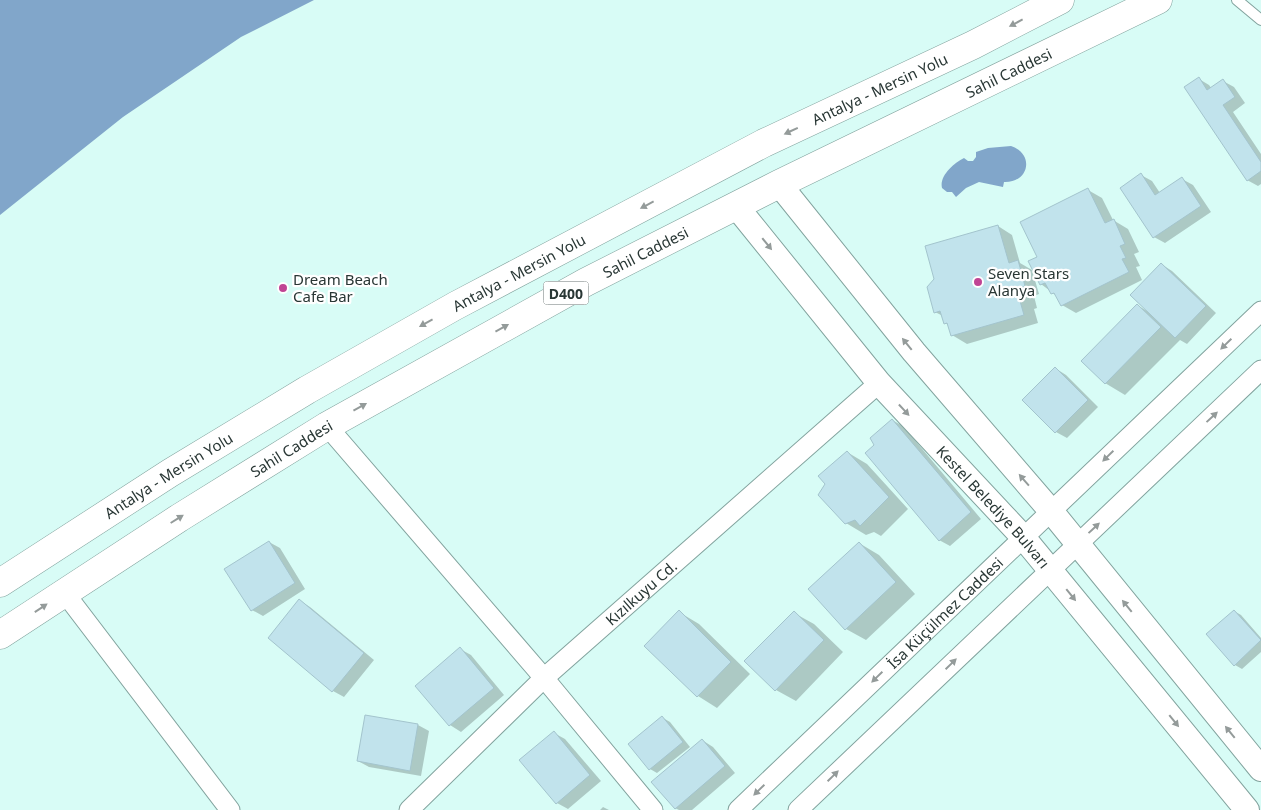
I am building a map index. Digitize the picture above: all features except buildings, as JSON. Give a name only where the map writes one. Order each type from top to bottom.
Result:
[{"type":"highway","name":"Antalya - Mersin Yolu","points":[[0,583],[170,473],[307,390],[455,306],[764,143],[973,45],[1060,0]]},
{"type":"highway","name":"Sahil Caddesi","points":[[0,635],[179,518],[327,426],[586,282],[779,184],[1158,0]]},
{"type":"street","points":[[779,184],[914,352],[1051,511],[1261,769]]},
{"type":"street","name":"Kestel Belediye Bulvarı","points":[[736,206],[879,383],[1023,537],[1247,810]]},
{"type":"street","name":"İsa Küçülmez Caddesi","points":[[738,810],[1261,311]]},
{"type":"street","points":[[798,810],[1261,370]]},
{"type":"street","name":"Kızılkuyu Cd.","points":[[409,810],[544,678],[879,383]]},
{"type":"street","points":[[327,426],[544,678],[653,810]]},
{"type":"street","points":[[64,592],[230,810]]},
{"type":"lane","points":[[1237,0],[1261,20]]},
{"type":"water","points":[[0,0],[314,0],[241,37],[123,117],[0,215]]},
{"type":"water","points":[[1011,146],[1024,155],[1026,161],[1024,173],[1019,178],[1004,182],[1003,187],[979,182],[966,188],[956,197],[952,192],[947,192],[942,188],[945,175],[960,160],[964,158],[968,161],[973,161],[976,157],[976,152],[988,148]]},
{"type":"place","name":"Seven Stars Alanya","points":[[978,282]]},
{"type":"place","name":"Dream Beach Cafe Bar","points":[[283,288]]}]
